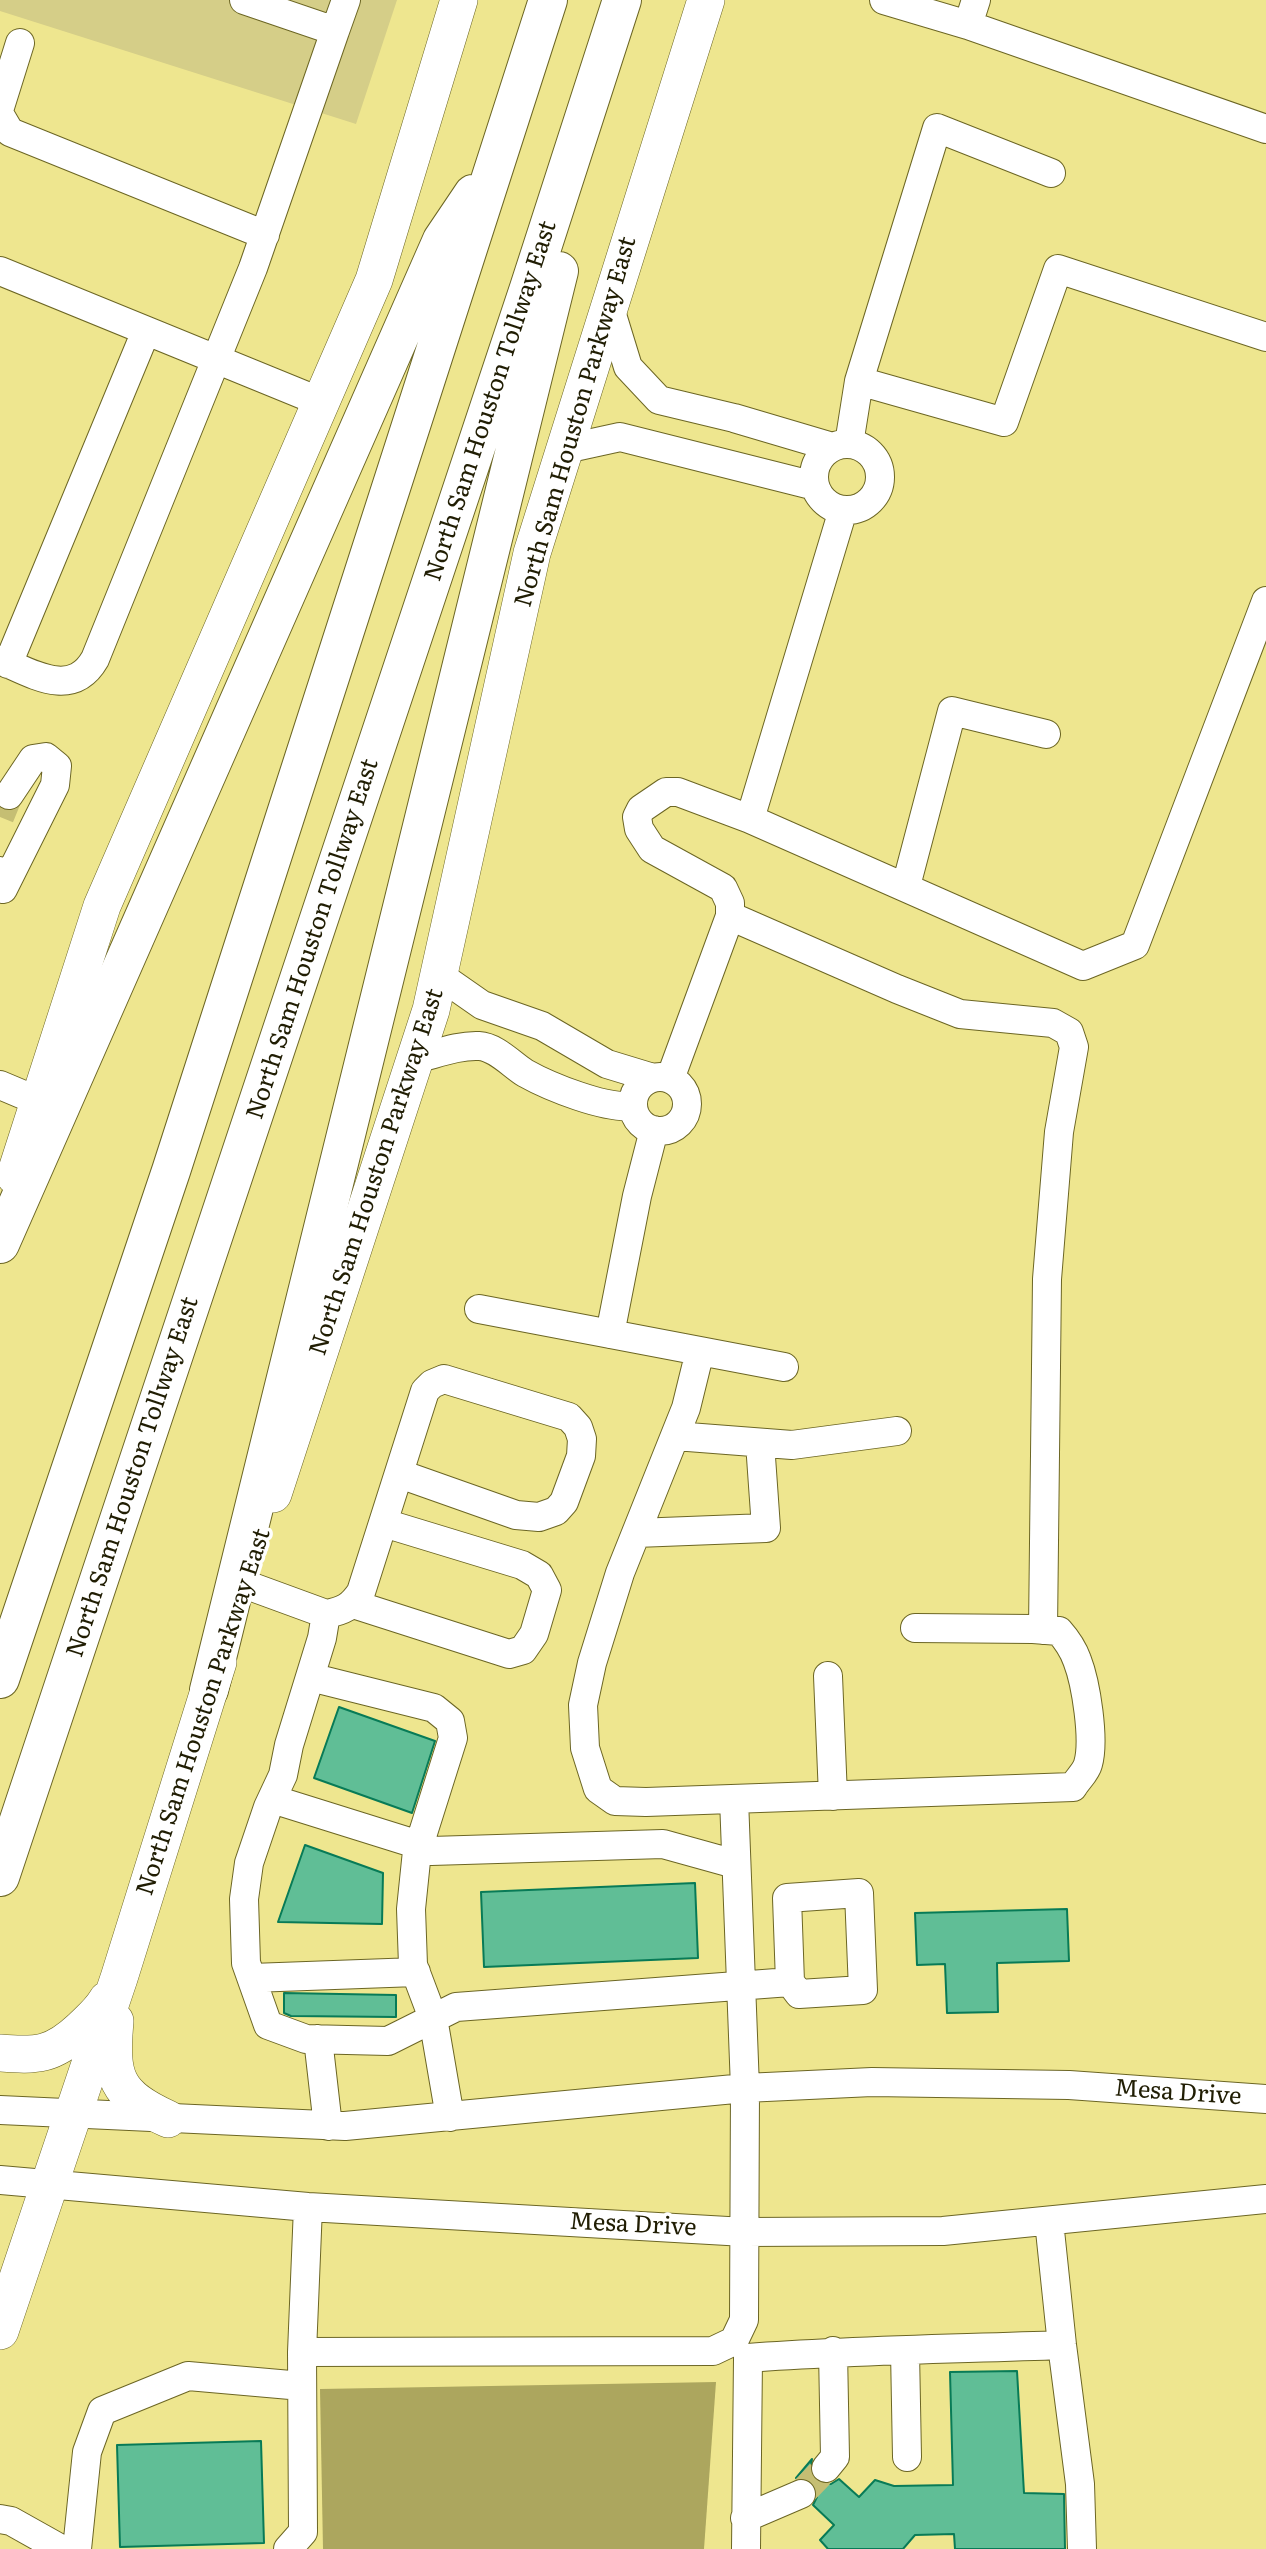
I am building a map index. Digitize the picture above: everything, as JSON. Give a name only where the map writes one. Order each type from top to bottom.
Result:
[{"type":"highway","points":[[0,1679],[175,1157],[548,0]]},
{"type":"highway","points":[[209,1690],[624,0]]},
{"type":"highway","name":"North Sam Houston Tollway East","points":[[0,1877],[624,0]]},
{"type":"highway","points":[[0,1244],[49,1105],[442,240],[498,158]]},
{"type":"main road","points":[[0,1223],[49,1105],[102,906],[374,280],[458,0]]},
{"type":"main road","name":"North Sam Houston Parkway East","points":[[0,2331],[119,1978],[209,1690],[431,1010],[532,552],[706,0]]},
{"type":"main road","points":[[0,2053],[37,2054],[55,2050],[101,2011],[119,1978]]},
{"type":"main road","points":[[119,1978],[113,2050],[118,2078],[139,2106],[168,2119]]},
{"type":"street","points":[[244,0],[335,31]]},
{"type":"street","points":[[146,331],[4,662],[42,678],[73,680],[83,675],[90,667],[218,360],[265,235],[346,0]]},
{"type":"street","points":[[884,0],[972,12],[1266,129]]},
{"type":"street","points":[[0,107],[20,43]]},
{"type":"street","points":[[0,115],[10,132],[265,235]]},
{"type":"street","points":[[609,305],[628,367],[659,400],[840,445],[864,448],[878,466],[880,477],[872,497],[864,505],[854,509],[843,510],[825,502],[815,486],[814,477],[818,459],[840,445],[937,128],[1051,173]]},
{"type":"street","points":[[859,381],[1004,422],[1058,269],[1266,337]]},
{"type":"street","points":[[0,271],[321,402]]},
{"type":"street","points":[[721,463],[734,418]]},
{"type":"street","points":[[565,449],[620,437],[815,486]]},
{"type":"street","points":[[750,819],[843,510]]},
{"type":"street","points":[[661,1078],[730,916],[730,903],[723,888],[652,849],[639,830],[637,817],[641,808],[666,792],[678,792],[750,819],[906,886],[1083,966],[1135,944],[1266,601]]},
{"type":"street","points":[[906,886],[953,711],[1046,734]]},
{"type":"street","points":[[1,886],[55,785],[57,766],[46,757],[33,759],[9,795]]},
{"type":"street","points":[[730,916],[960,1014],[1053,1023],[1069,1032],[1074,1047],[1059,1132],[1047,1279],[1043,1630]]},
{"type":"street","points":[[439,975],[482,1005],[542,1026],[607,1064],[661,1078],[682,1088],[685,1112],[682,1119],[670,1129],[654,1130],[640,1122],[633,1106],[636,1091],[646,1081],[661,1078]]},
{"type":"street","points":[[415,1059],[481,1046],[556,1088],[589,1099],[633,1106]]},
{"type":"street","points":[[0,1085],[49,1105]]},
{"type":"street","points":[[610,1334],[637,1196],[654,1130]]},
{"type":"street","points":[[479,1309],[784,1367]]},
{"type":"street","points":[[701,1351],[686,1408],[620,1573],[592,1663],[583,1705],[585,1748],[598,1789],[615,1801],[1073,1787],[1088,1765],[1087,1700],[1077,1660],[1069,1643],[1059,1632],[915,1628]]},
{"type":"street","points":[[244,1584],[326,1614],[343,1611],[353,1604],[361,1592],[425,1391],[432,1384],[444,1379],[569,1418],[578,1427],[582,1439],[581,1457],[564,1502],[556,1511],[539,1517],[516,1515],[400,1474]]},
{"type":"street","points":[[675,1436],[792,1444],[897,1431]]},
{"type":"street","points":[[636,1533],[766,1528],[760,1443]]},
{"type":"street","points":[[353,1604],[509,1654],[523,1650],[534,1634],[547,1590],[539,1575],[522,1565],[384,1523]]},
{"type":"street","points":[[326,1614],[322,1638],[283,1775],[249,1864],[244,1899],[246,1963],[268,2025],[306,2039],[388,2041],[456,2007],[790,1983]]},
{"type":"street","points":[[310,1676],[435,1708],[450,1721],[453,1738],[423,1833],[416,1844],[411,1909],[413,1965],[433,2018],[450,2117]]},
{"type":"street","points":[[828,1676],[833,1796]]},
{"type":"street","points":[[734,1799],[745,2088],[744,2320],[741,2349],[747,2549]]},
{"type":"street","points":[[272,1800],[431,1851],[663,1844],[735,1864]]},
{"type":"street","points":[[252,1978],[416,1972]]},
{"type":"street","points":[[318,2039],[328,2126]]},
{"type":"street","name":"Mesa Drive","points":[[0,2110],[328,2126],[450,2117],[745,2088],[872,2082],[1069,2085],[1266,2099]]},
{"type":"street","name":"Mesa Drive","points":[[0,2180],[308,2207],[745,2232],[943,2231],[1266,2199]]},
{"type":"street","points":[[288,2549],[303,2532],[302,2352],[308,2207]]},
{"type":"street","points":[[1049,2221],[1080,2484],[1082,2549]]},
{"type":"street","points":[[302,2352],[741,2349],[905,2351],[1062,2345]]},
{"type":"street","points":[[826,2468],[835,2457],[834,2351]]},
{"type":"street","points":[[905,2351],[907,2457]]},
{"type":"street","points":[[77,2549],[87,2452],[102,2411],[188,2375],[302,2386]]},
{"type":"street","points":[[745,2518],[801,2494]]},
{"type":"street","points":[[0,2519],[11,2521],[61,2549]]},
{"type":"shaded area","points":[[0,0],[397,0],[356,124],[0,11]]},
{"type":"shaded area","points":[[716,2382],[704,2549],[323,2549],[320,2389]]},
{"type":"building","points":[[339,1707],[435,1741],[412,1813],[314,1778]]},
{"type":"building","points":[[305,1845],[383,1873],[382,1924],[278,1922]]},
{"type":"building","points":[[695,1883],[698,1958],[484,1967],[481,1892]]},
{"type":"building","points":[[1067,1909],[1069,1961],[997,1963],[998,2012],[947,2013],[945,1964],[917,1965],[915,1913]]},
{"type":"building","points":[[284,1993],[396,1995],[396,2017],[291,2016],[284,2013]]},
{"type":"building","points":[[1017,2371],[1024,2493],[1064,2494],[1065,2549],[955,2549],[954,2534],[915,2535],[903,2549],[828,2549],[820,2540],[834,2525],[813,2505],[817,2497],[816,2487],[810,2480],[796,2478],[812,2459],[810,2473],[816,2481],[831,2484],[839,2479],[859,2497],[875,2480],[894,2486],[953,2485],[950,2372]]},
{"type":"building","points":[[261,2441],[264,2543],[120,2547],[117,2445]]},
{"type":"tunnel","points":[[0,817],[9,795]]},
{"type":"tunnel","points":[[801,2494],[826,2468]]}]
